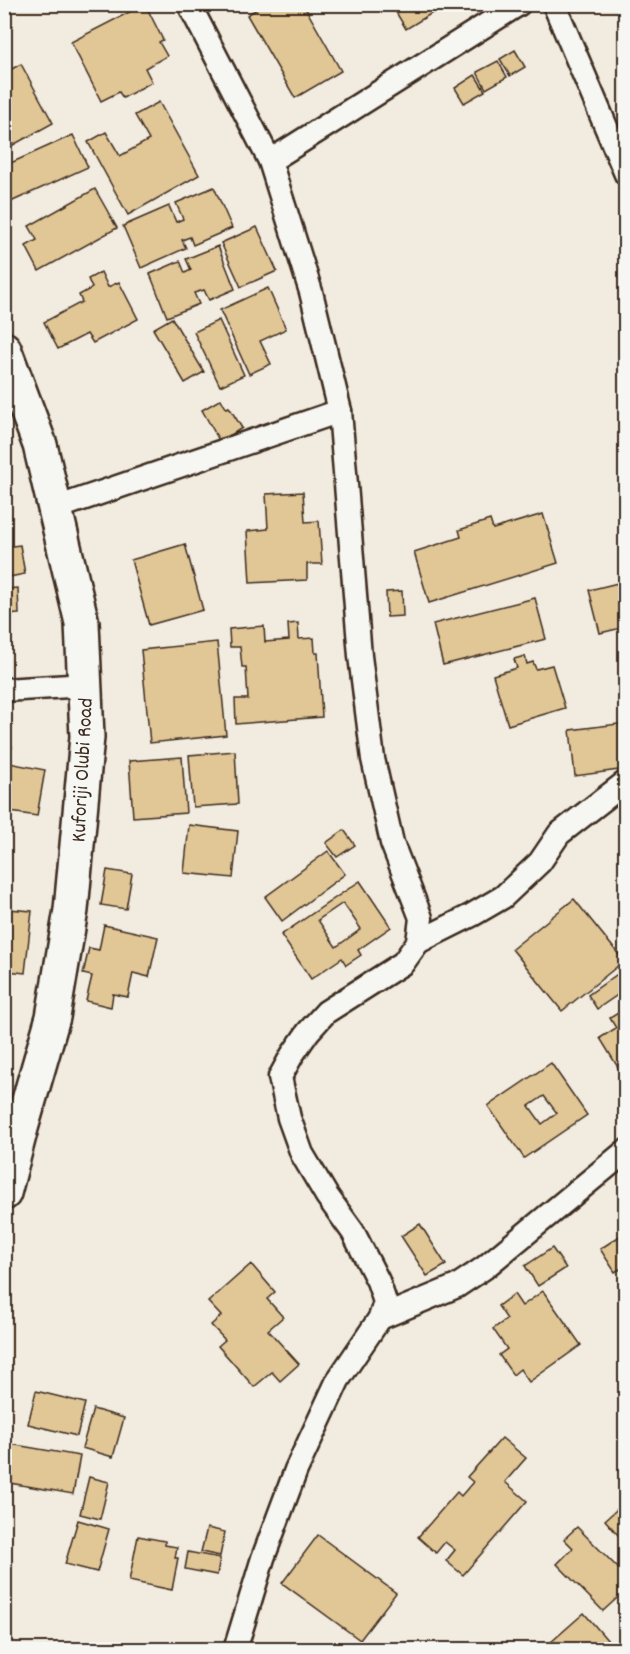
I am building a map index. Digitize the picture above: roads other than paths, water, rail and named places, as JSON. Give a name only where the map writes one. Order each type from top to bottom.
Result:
[{"type":"street","points":[[189,4],[270,161],[311,291],[340,411],[360,656],[373,759],[392,843],[421,918],[418,942]]},
{"type":"street","points":[[270,161],[519,4]]},
{"type":"street","points":[[554,4],[626,174]]},
{"type":"street","name":"Kuforiji Olubi Road","points":[[4,349],[40,445],[82,623],[87,737],[71,910],[53,1017],[4,1193]]},
{"type":"street","points":[[56,508],[340,411]]},
{"type":"street","points":[[4,690],[86,685]]},
{"type":"street","points":[[235,1650],[263,1558],[296,1470],[338,1380],[380,1318],[385,1302],[378,1281],[353,1232],[327,1196],[302,1154],[289,1118],[280,1077],[308,1032],[326,1012],[403,963],[418,942],[503,897],[540,862],[559,834],[626,782]]},
{"type":"street","points":[[380,1318],[457,1286],[484,1269],[626,1151]]}]
